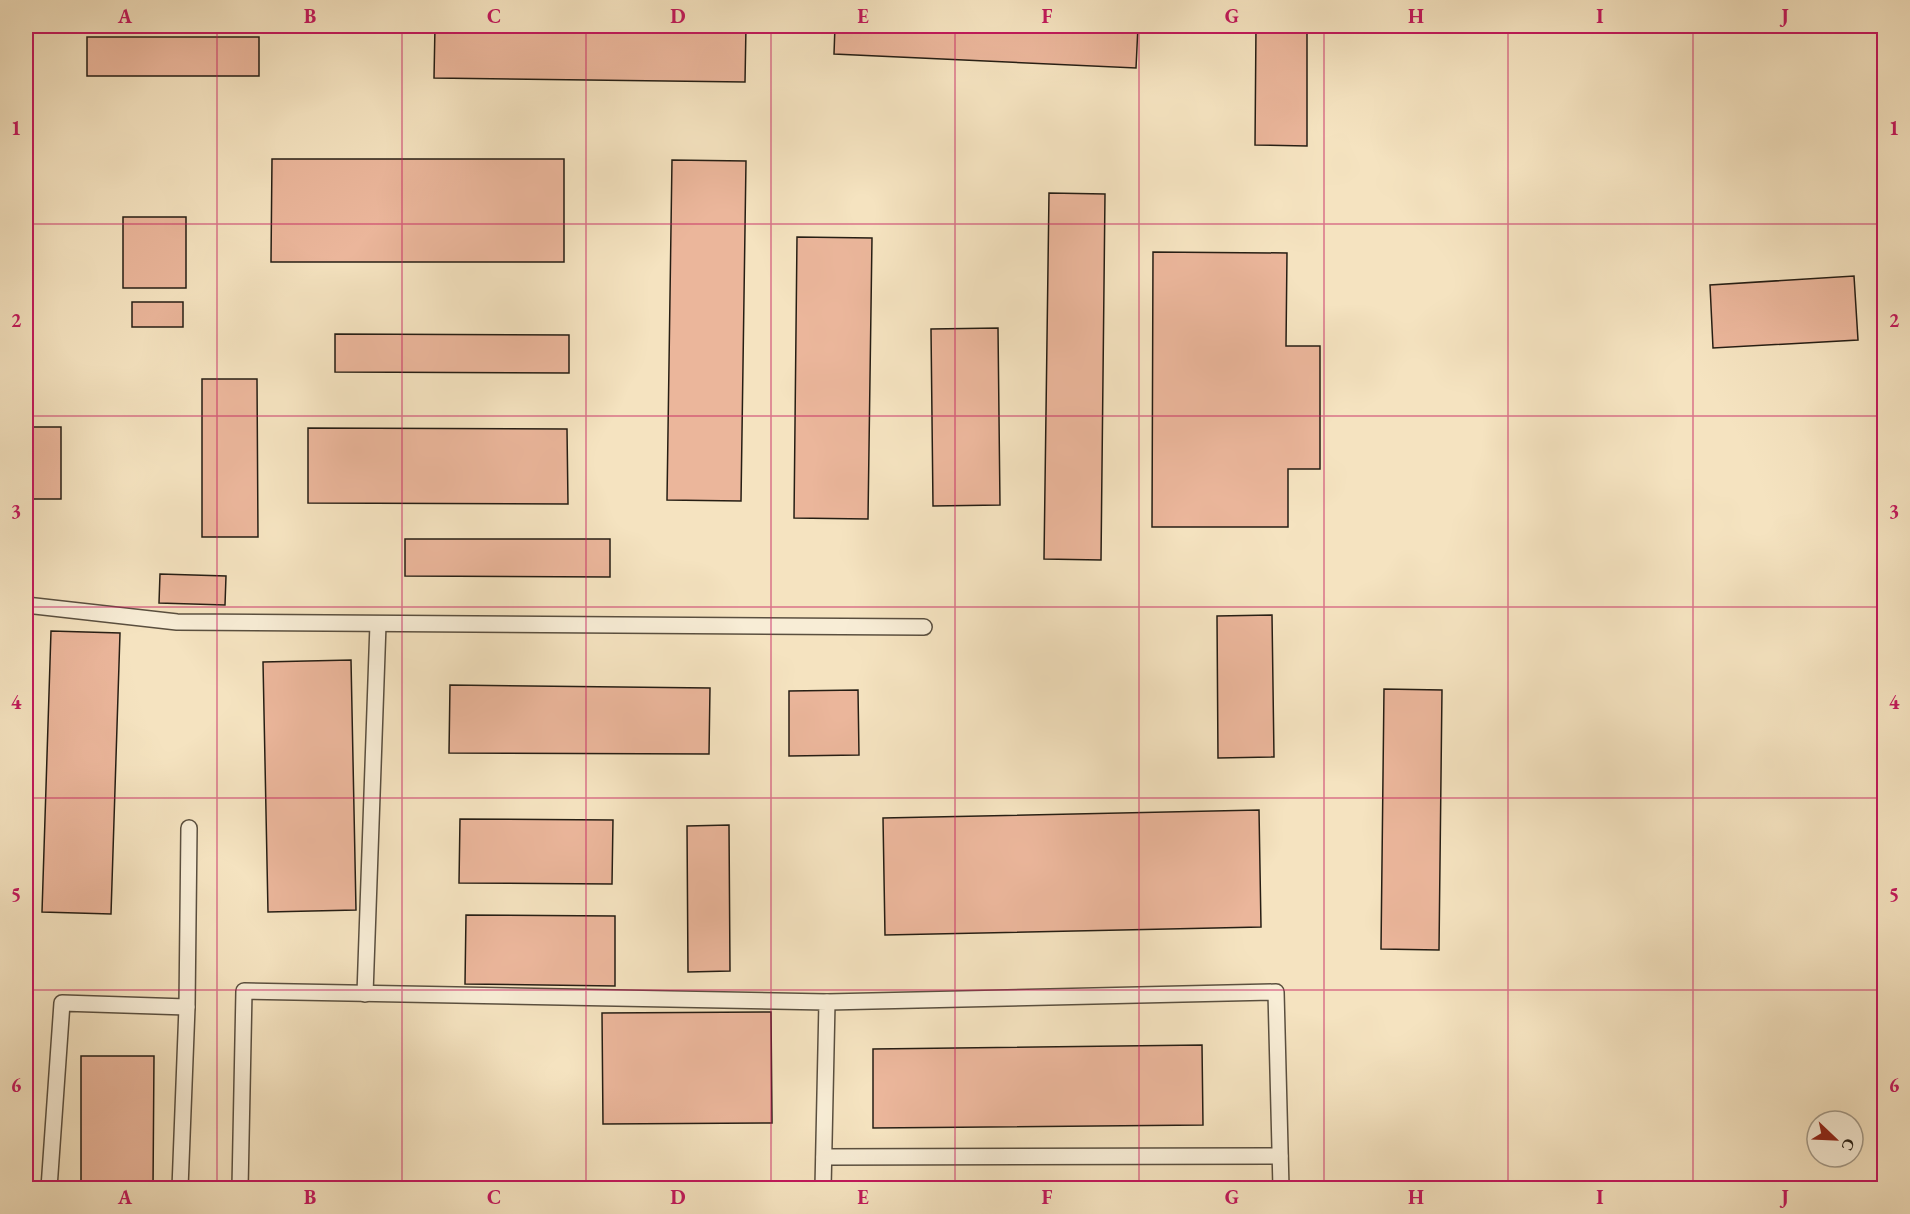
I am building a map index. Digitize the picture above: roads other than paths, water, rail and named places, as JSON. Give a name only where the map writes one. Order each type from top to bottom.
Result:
[{"type":"lane","points":[[26,605],[177,622],[924,627]]},
{"type":"lane","points":[[365,994],[378,624]]},
{"type":"lane","points":[[180,1188],[187,1007],[189,828]]},
{"type":"lane","points":[[240,1188],[244,991],[827,1002],[1276,992],[1281,1188]]},
{"type":"lane","points":[[823,1188],[827,1002]]},
{"type":"lane","points":[[49,1188],[62,1003],[187,1007]]},
{"type":"lane","points":[[824,1157],[1280,1156]]}]
